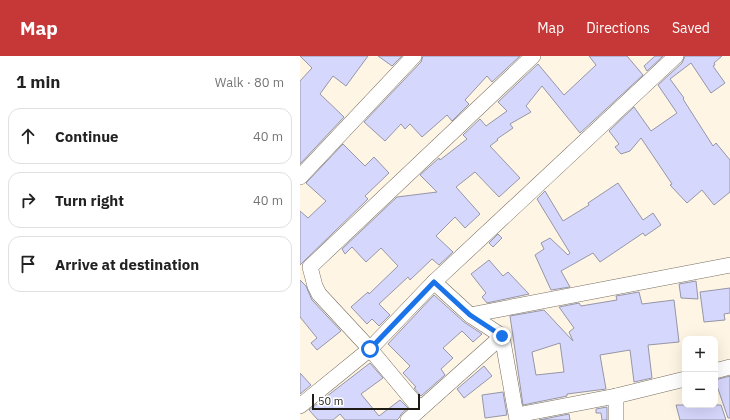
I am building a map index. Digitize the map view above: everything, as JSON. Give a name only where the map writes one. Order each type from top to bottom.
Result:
[{"type":"street","points":[[300,177],[414,56]]},
{"type":"street","points":[[420,409],[370,349],[318,294],[310,268],[533,56]]},
{"type":"street","points":[[300,406],[370,349],[434,282],[676,56]]},
{"type":"street","points":[[470,315],[730,265]]},
{"type":"street","points":[[434,282],[470,315],[502,336],[517,418],[616,396],[682,379]]},
{"type":"street","points":[[408,420],[502,336]]},
{"type":"street","points":[[718,370],[730,367]]},
{"type":"street","points":[[616,396],[616,420]]},
{"type":"building","points":[[300,56],[368,56],[346,86],[333,76],[320,94],[344,117],[300,164],[300,81],[312,68]]},
{"type":"building","points":[[378,56],[402,56],[392,66]]},
{"type":"building","points":[[423,56],[520,56],[492,82],[487,76],[465,100],[469,104],[452,121],[447,115],[422,137],[410,124],[405,129],[401,124],[385,141],[364,122],[421,62]]},
{"type":"building","points":[[589,56],[627,56],[643,75],[580,133],[542,86],[526,106],[531,112],[510,124],[513,128],[490,146],[520,178],[499,197],[475,172],[456,187],[480,214],[465,228],[455,217],[436,236],[453,252],[439,265],[432,259],[410,280],[408,277],[379,304],[390,315],[379,326],[372,319],[367,324],[351,307],[368,292],[369,294],[398,266],[381,248],[366,262],[352,247],[345,254],[342,249],[397,197],[437,192],[420,175],[439,158],[440,160],[467,139],[463,135],[480,119],[486,126],[507,111],[498,102],[538,64],[564,95],[596,65]]},
{"type":"building","points":[[655,56],[663,56],[647,71],[644,66]]},
{"type":"building","points":[[685,56],[722,56],[714,63],[715,65],[713,66],[725,83],[711,93],[691,63],[670,79],[684,98],[683,99],[713,146],[716,143],[730,160],[730,192],[714,205],[702,190],[687,203],[670,185],[672,184],[641,138],[630,151],[621,154],[615,147],[619,144],[609,131],[634,107],[651,131],[677,113],[658,85],[682,63]]},
{"type":"building","points":[[343,144],[365,166],[374,157],[389,173],[365,196],[368,199],[300,265],[300,211],[308,218],[326,201],[306,183]]},
{"type":"building","points":[[618,183],[643,220],[653,213],[661,225],[645,236],[643,233],[600,262],[593,253],[561,271],[570,287],[551,290],[535,255],[544,249],[541,243],[550,238],[568,255],[570,253],[537,199],[545,191],[563,221],[589,205],[588,203]]},
{"type":"building","points":[[498,234],[502,238],[493,247],[489,243]]},
{"type":"building","points":[[489,260],[503,276],[508,272],[529,294],[487,303],[482,297],[486,293],[471,274]]},
{"type":"building","points":[[300,280],[306,286],[312,300],[341,331],[317,350],[311,343],[317,338],[300,317]]},
{"type":"building","points":[[696,281],[698,299],[681,298],[679,284]]},
{"type":"building","points":[[730,288],[730,313],[724,314],[725,320],[704,322],[700,292]]},
{"type":"building","points":[[639,292],[642,304],[674,300],[679,342],[648,345],[652,378],[634,382],[630,350],[600,355],[606,389],[567,394],[567,396],[523,405],[510,316],[544,310],[573,341],[569,332],[574,328],[559,307],[579,303],[581,306],[617,300],[616,296]],"holes":[[[560,343],[564,372],[536,375],[532,352]]]},
{"type":"building","points":[[434,295],[464,322],[482,334],[473,342],[462,331],[443,348],[453,358],[441,369],[445,375],[421,396],[414,388],[416,387],[403,373],[410,366],[388,344]]},
{"type":"building","points":[[370,363],[383,378],[361,394],[379,416],[400,400],[408,408],[399,418],[397,420],[345,420],[340,414],[333,420],[318,420],[309,410]]},
{"type":"building","points":[[484,366],[492,376],[464,398],[457,389]]},
{"type":"building","points":[[300,373],[311,385],[300,394]]},
{"type":"building","points":[[730,376],[730,418],[728,418],[718,389],[718,379]]},
{"type":"building","points":[[503,392],[507,415],[485,418],[482,395]]},
{"type":"building","points":[[676,405],[682,405],[682,408],[718,408],[718,405],[721,405],[726,420],[680,420]]},
{"type":"building","points":[[607,407],[607,420],[602,420],[601,413],[596,413],[596,409]]},
{"type":"building","points":[[569,414],[570,420],[539,420]]},
{"type":"route","points":[[370,349],[434,282],[470,315],[502,336]]}]
